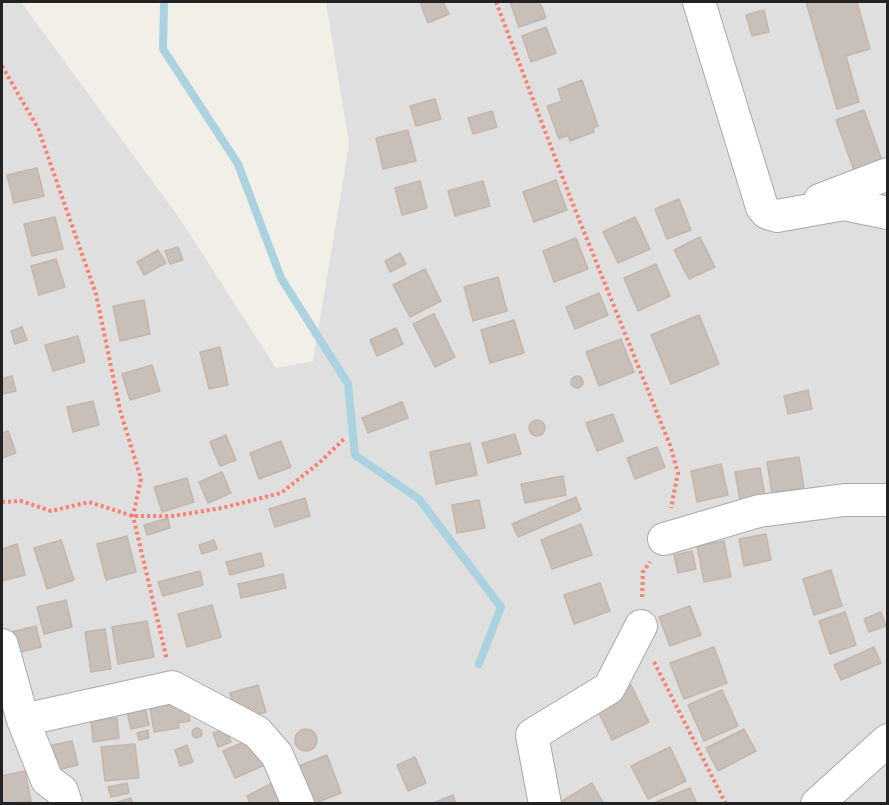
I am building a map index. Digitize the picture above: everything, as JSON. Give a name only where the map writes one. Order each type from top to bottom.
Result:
[{"type":"street","points":[[699,2],[762,207],[767,213],[777,216],[844,204],[888,213]]},
{"type":"street","points":[[777,216],[888,174]]},
{"type":"street","points":[[664,539],[759,512],[845,500],[888,500]]},
{"type":"street","points":[[545,804],[532,735],[609,688],[641,626]]},
{"type":"street","points":[[2,645],[23,720],[47,780],[62,791],[66,804]]},
{"type":"street","points":[[23,720],[172,687],[257,732],[277,755],[298,804]]},
{"type":"street","points":[[817,804],[888,740]]},
{"type":"path","points":[[496,2],[572,202],[670,445],[678,473],[664,539],[643,572],[641,626],[654,662],[726,804]]},
{"type":"path","points":[[2,66],[38,128],[96,294],[120,410],[141,479],[133,516],[172,687]]},
{"type":"path","points":[[2,502],[21,501],[51,511],[89,502],[133,516],[173,516],[222,508],[281,493],[319,464],[345,438]]},
{"type":"shaded area","points":[[2,2],[21,2],[180,219],[276,368],[313,361],[349,144],[326,2],[887,2],[887,803],[2,804]]},
{"type":"building","points":[[420,2],[443,2],[449,14],[428,23]]},
{"type":"building","points":[[510,2],[540,2],[546,18],[519,27]]},
{"type":"building","points":[[806,2],[857,2],[870,49],[846,56],[859,102],[837,109]]},
{"type":"building","points":[[764,10],[769,32],[752,36],[746,15]]},
{"type":"building","points":[[546,27],[556,53],[531,62],[522,36]]},
{"type":"building","points":[[582,80],[598,126],[593,128],[594,132],[570,141],[568,135],[559,139],[547,106],[562,101],[558,89]]},
{"type":"building","points":[[435,99],[441,119],[416,126],[410,106]]},
{"type":"building","points":[[864,110],[883,163],[855,173],[836,120]]},
{"type":"building","points":[[492,111],[497,127],[473,134],[468,118]]},
{"type":"building","points":[[408,130],[416,161],[383,169],[376,138]]},
{"type":"building","points":[[37,168],[44,196],[14,203],[7,175]]},
{"type":"building","points":[[556,180],[567,210],[534,222],[523,192]]},
{"type":"building","points":[[420,181],[427,208],[402,215],[395,188]]},
{"type":"building","points":[[483,181],[490,206],[455,216],[448,191]]},
{"type":"building","points":[[679,199],[691,230],[667,239],[655,209]]},
{"type":"building","points":[[55,217],[63,249],[32,256],[24,224]]},
{"type":"building","points":[[635,217],[650,249],[618,263],[603,232]]},
{"type":"building","points":[[700,237],[715,267],[689,279],[674,250]]},
{"type":"building","points":[[576,238],[588,269],[554,282],[543,251]]},
{"type":"building","points":[[178,247],[183,260],[170,264],[165,251]]},
{"type":"building","points":[[158,250],[166,263],[144,275],[137,262]]},
{"type":"building","points":[[400,253],[406,264],[390,272],[385,261]]},
{"type":"building","points":[[56,259],[65,287],[39,295],[31,266]]},
{"type":"building","points":[[656,264],[670,296],[638,311],[624,278]]},
{"type":"building","points":[[425,269],[441,301],[410,317],[393,285]]},
{"type":"building","points":[[498,277],[507,311],[473,321],[464,287]]},
{"type":"building","points":[[599,293],[608,315],[575,329],[566,307]]},
{"type":"building","points":[[144,300],[150,334],[120,341],[113,306]]},
{"type":"building","points":[[434,314],[455,357],[435,367],[413,324]]},
{"type":"building","points":[[699,315],[719,364],[671,384],[651,335]]},
{"type":"building","points":[[514,320],[524,353],[490,363],[481,330]]},
{"type":"building","points":[[22,327],[27,340],[15,344],[11,331]]},
{"type":"building","points":[[396,328],[403,344],[377,356],[370,340]]},
{"type":"building","points":[[78,336],[85,362],[53,371],[45,345]]},
{"type":"building","points":[[621,339],[634,372],[599,386],[586,352]]},
{"type":"building","points":[[220,347],[228,385],[209,389],[200,352]]},
{"type":"building","points":[[152,365],[160,391],[130,400],[122,374]]},
{"type":"building","points":[[12,376],[16,391],[3,394],[2,379]]},
{"type":"building","points":[[579,376],[583,382],[579,388],[575,388],[571,380]]},
{"type":"building","points":[[808,390],[812,409],[788,414],[784,396]]},
{"type":"building","points":[[93,401],[99,425],[73,432],[67,407]]},
{"type":"building","points":[[402,402],[408,418],[368,433],[362,418]]},
{"type":"building","points":[[613,414],[623,441],[597,451],[586,423]]},
{"type":"building","points":[[537,420],[545,428],[537,436],[529,428]]},
{"type":"building","points":[[8,431],[16,453],[2,458],[2,433]]},
{"type":"building","points":[[515,434],[521,454],[488,463],[482,443]]},
{"type":"building","points":[[226,435],[236,460],[220,466],[210,442]]},
{"type":"building","points":[[281,441],[291,467],[259,479],[250,453]]},
{"type":"building","points":[[470,443],[477,475],[436,484],[430,452]]},
{"type":"building","points":[[657,447],[665,467],[635,479],[627,458]]},
{"type":"building","points":[[799,457],[804,488],[772,493],[767,462]]},
{"type":"building","points":[[721,464],[728,495],[697,502],[691,471]]},
{"type":"building","points":[[760,468],[766,502],[741,506],[735,472]]},
{"type":"building","points":[[222,472],[231,493],[208,503],[199,482]]},
{"type":"building","points":[[563,476],[566,495],[525,503],[521,484]]},
{"type":"building","points":[[187,478],[194,502],[162,512],[154,487]]},
{"type":"building","points":[[576,497],[581,510],[518,537],[512,524]]},
{"type":"building","points":[[305,498],[310,516],[275,527],[269,509]]},
{"type":"building","points":[[479,500],[485,528],[457,533],[452,505]]},
{"type":"building","points":[[168,518],[170,528],[147,535],[144,525]]},
{"type":"building","points":[[581,524],[592,555],[552,569],[541,540]]},
{"type":"building","points":[[766,534],[771,560],[744,566],[739,539]]},
{"type":"building","points":[[127,536],[136,572],[106,580],[97,544]]},
{"type":"building","points":[[61,540],[74,580],[47,589],[34,548]]},
{"type":"building","points":[[214,540],[217,549],[202,554],[199,545]]},
{"type":"building","points":[[724,541],[731,577],[704,582],[697,546]]},
{"type":"building","points":[[17,544],[25,575],[2,581],[2,549]]},
{"type":"building","points":[[692,551],[696,569],[678,573],[674,555]]},
{"type":"building","points":[[261,553],[264,566],[230,575],[226,562]]},
{"type":"building","points":[[831,570],[842,606],[814,615],[803,579]]},
{"type":"building","points":[[200,571],[203,585],[163,596],[158,582]]},
{"type":"building","points":[[283,574],[286,588],[241,598],[238,584]]},
{"type":"building","points":[[600,583],[610,611],[574,624],[564,595]]},
{"type":"building","points":[[66,600],[72,627],[44,634],[37,607]]},
{"type":"building","points":[[212,605],[221,637],[187,647],[178,614]]},
{"type":"building","points":[[690,606],[701,635],[670,646],[659,617]]},
{"type":"building","points":[[845,612],[856,645],[830,654],[819,621]]},
{"type":"building","points":[[881,612],[886,626],[869,632],[864,619]]},
{"type":"building","points":[[147,621],[154,657],[118,664],[112,627]]},
{"type":"building","points":[[36,626],[41,647],[17,653],[11,632]]},
{"type":"building","points":[[105,629],[111,669],[91,672],[85,632]]},
{"type":"building","points":[[714,647],[727,683],[684,699],[670,663]]},
{"type":"building","points":[[874,647],[881,663],[841,680],[834,665]]},
{"type":"building","points":[[258,685],[266,712],[238,720],[230,693]]},
{"type":"building","points":[[631,685],[649,722],[612,740],[594,703]]},
{"type":"building","points":[[722,690],[738,726],[704,741],[688,705]]},
{"type":"building","points":[[186,701],[190,721],[178,723],[179,728],[154,732],[150,708]]},
{"type":"building","points":[[144,703],[149,725],[131,729],[126,707]]},
{"type":"building","points":[[117,718],[119,738],[93,742],[91,721]]},
{"type":"building","points":[[197,728],[201,729],[201,737],[197,738],[193,737],[192,733],[193,729]]},
{"type":"building","points":[[226,729],[231,742],[218,747],[213,733]]},
{"type":"building","points":[[306,729],[314,732],[317,740],[314,748],[306,751],[298,748],[295,740],[298,732]]},
{"type":"building","points":[[744,729],[756,751],[718,771],[706,748]]},
{"type":"building","points":[[148,730],[149,738],[139,740],[137,733]]},
{"type":"building","points":[[253,738],[265,765],[235,778],[223,751]]},
{"type":"building","points":[[72,741],[78,765],[54,771],[48,746]]},
{"type":"building","points":[[135,744],[139,778],[105,781],[101,747]]},
{"type":"building","points":[[187,745],[193,762],[180,766],[175,750]]},
{"type":"building","points":[[670,747],[686,781],[648,799],[631,766]]},
{"type":"building","points":[[327,755],[341,793],[313,804],[296,767]]},
{"type":"building","points":[[415,757],[426,783],[408,791],[397,765]]},
{"type":"building","points":[[25,771],[31,801],[2,804],[2,776]]},
{"type":"building","points":[[276,781],[288,804],[250,804],[247,796]]},
{"type":"building","points":[[127,783],[129,793],[111,797],[108,787]]},
{"type":"building","points":[[592,783],[604,804],[564,804],[562,801]]},
{"type":"building","points":[[690,788],[697,804],[657,804],[656,802]]},
{"type":"building","points":[[453,795],[456,804],[431,804]]},
{"type":"building","points":[[131,798],[133,804],[111,804]]},
{"type":"waterway","points":[[164,2],[163,49],[238,164],[281,278],[348,384],[355,455],[419,499],[501,607],[479,664]]}]
